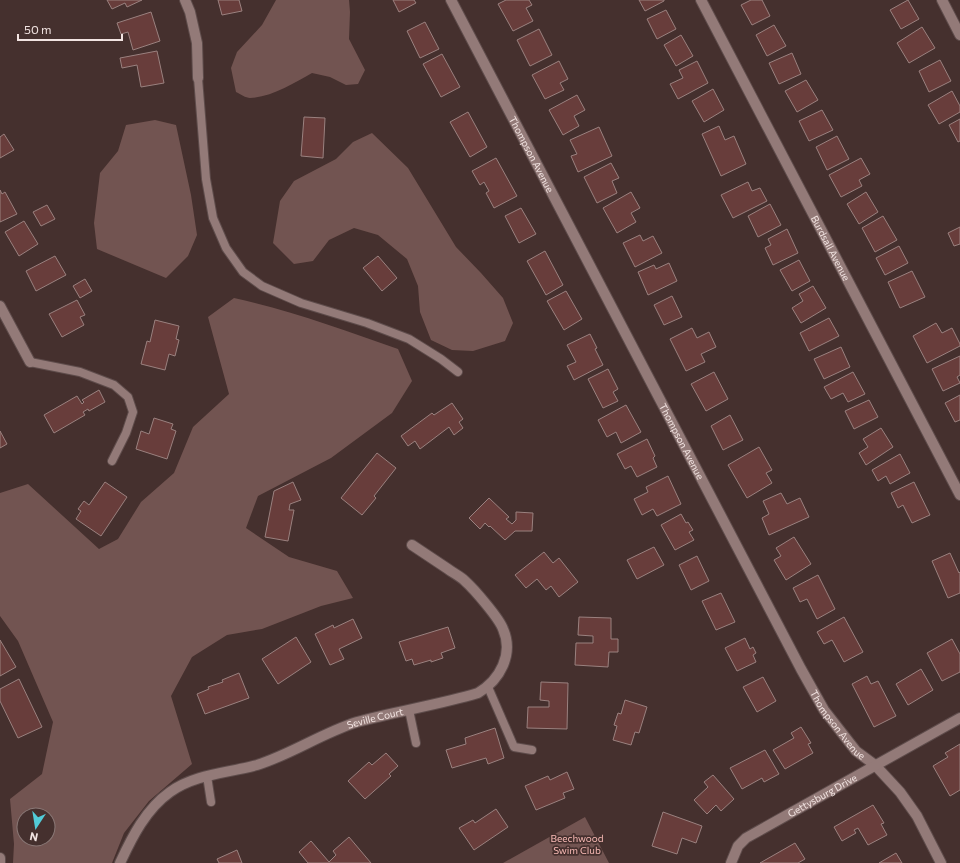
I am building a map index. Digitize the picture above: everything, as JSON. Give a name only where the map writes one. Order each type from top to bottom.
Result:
[{"type":"street","points":[[185,0],[190,12],[197,43],[198,78]]},
{"type":"street","name":"Thompson Avenue","points":[[451,0],[801,669],[824,710],[856,751],[875,765],[900,792],[916,816],[941,863]]},
{"type":"street","name":"Burdsall Avenue","points":[[701,0],[960,496]]},
{"type":"street","points":[[942,0],[960,35]]},
{"type":"street","points":[[0,306],[3,319],[30,362]]},
{"type":"street","name":"Seville Court","points":[[120,863],[139,825],[159,802],[170,792],[185,783],[280,757],[356,722],[478,693],[488,687],[496,679],[504,665],[507,651],[503,628],[497,618],[465,581],[412,545]]},
{"type":"street","name":"Gettysburg Drive","points":[[732,860],[738,846],[746,838],[960,718]]},
{"type":"street","points":[[0,858],[0,863]]},
{"type":"lane","points":[[198,78],[206,179],[213,218],[226,248],[243,272],[262,286],[301,303],[367,323],[409,339],[441,359],[458,372]]},
{"type":"lane","points":[[30,362],[87,375],[114,385],[128,397],[132,412],[126,433],[112,461]]},
{"type":"lane","points":[[488,687],[514,746],[532,750]]},
{"type":"lane","points":[[409,710],[416,744]]},
{"type":"lane","points":[[207,776],[211,802]]},
{"type":"green space","points":[[276,0],[349,0],[349,39],[365,70],[358,84],[346,85],[330,77],[312,73],[282,89],[258,97],[245,97],[236,92],[231,68],[237,52],[262,25]]},
{"type":"green space","points":[[155,120],[176,125],[191,195],[197,235],[188,256],[166,278],[97,249],[94,223],[100,173],[118,151],[126,125]]},
{"type":"green space","points":[[372,133],[408,168],[456,247],[503,298],[513,323],[505,341],[473,351],[452,350],[431,340],[420,312],[418,286],[407,259],[378,235],[354,228],[329,240],[313,261],[294,264],[273,243],[280,201],[294,181],[336,159],[353,142]]},
{"type":"green space","points":[[234,298],[296,314],[398,349],[412,381],[392,413],[331,458],[258,496],[246,528],[289,557],[337,571],[353,598],[321,606],[262,629],[227,635],[192,657],[171,696],[192,764],[149,801],[124,833],[112,863],[13,863],[14,844],[10,799],[42,774],[53,722],[18,641],[0,616],[0,493],[28,484],[99,549],[118,539],[141,502],[174,473],[193,427],[229,394],[208,317]]},
{"type":"green space","name":"Beechwood Swim Club","points":[[585,817],[609,863],[503,863]]},
{"type":"building","points":[[107,0],[142,0],[127,7],[125,3],[112,9]]},
{"type":"building","points":[[218,0],[239,0],[242,11],[222,15]]},
{"type":"building","points":[[393,0],[414,0],[416,3],[399,12]]},
{"type":"building","points":[[506,0],[529,0],[532,5],[526,8],[533,21],[513,31],[498,4]]},
{"type":"building","points":[[639,0],[664,0],[664,1],[645,11]]},
{"type":"building","points":[[751,0],[762,0],[770,16],[752,25],[741,5]]},
{"type":"building","points":[[908,0],[919,19],[901,29],[890,10]]},
{"type":"building","points":[[666,10],[676,29],[657,39],[647,19]]},
{"type":"building","points":[[151,12],[160,41],[133,50],[128,32],[121,34],[117,23]]},
{"type":"building","points":[[425,22],[439,49],[420,58],[407,31]]},
{"type":"building","points":[[774,25],[786,46],[767,56],[756,35]]},
{"type":"building","points":[[922,27],[935,48],[909,63],[897,43]]},
{"type":"building","points":[[539,29],[552,55],[530,66],[517,40]]},
{"type":"building","points":[[681,35],[693,56],[676,66],[664,45]]},
{"type":"building","points":[[157,51],[164,83],[141,87],[137,65],[122,68],[120,58]]},
{"type":"building","points":[[792,53],[801,74],[779,84],[769,63]]},
{"type":"building","points":[[442,54],[460,87],[441,97],[423,64]]},
{"type":"building","points":[[940,60],[951,81],[929,92],[919,71]]},
{"type":"building","points":[[559,61],[568,79],[560,83],[564,90],[545,99],[532,75]]},
{"type":"building","points":[[697,61],[708,83],[678,99],[670,84],[683,78],[679,70]]},
{"type":"building","points":[[806,80],[818,100],[797,112],[785,91]]},
{"type":"building","points":[[713,89],[724,110],[704,122],[692,101]]},
{"type":"building","points":[[952,91],[960,106],[960,112],[939,124],[928,105]]},
{"type":"building","points":[[577,95],[585,110],[574,116],[579,126],[563,135],[549,110]]},
{"type":"building","points":[[822,110],[833,130],[809,141],[799,121]]},
{"type":"building","points":[[468,112],[487,147],[470,157],[450,122]]},
{"type":"building","points":[[304,117],[325,118],[323,158],[301,156]]},
{"type":"building","points":[[960,119],[960,141],[958,142],[949,125]]},
{"type":"building","points":[[719,126],[725,140],[734,136],[746,164],[721,176],[702,134]]},
{"type":"building","points":[[599,127],[612,156],[578,172],[571,156],[577,154],[570,140]]},
{"type":"building","points":[[4,134],[14,150],[0,158],[0,137]]},
{"type":"building","points":[[837,136],[849,159],[827,170],[816,147]]},
{"type":"building","points":[[496,158],[517,196],[494,208],[486,193],[489,191],[484,182],[480,185],[472,171]]},
{"type":"building","points":[[861,158],[870,174],[859,180],[862,186],[841,197],[829,175]]},
{"type":"building","points":[[611,163],[619,178],[612,181],[617,193],[597,203],[584,177]]},
{"type":"building","points":[[748,182],[752,191],[760,188],[767,201],[733,218],[721,195]]},
{"type":"building","points":[[0,190],[2,194],[5,192],[17,214],[0,222]]},
{"type":"building","points":[[631,192],[640,208],[631,213],[636,222],[617,233],[603,208]]},
{"type":"building","points":[[866,192],[878,212],[859,224],[847,204]]},
{"type":"building","points":[[770,204],[781,225],[758,237],[748,216]]},
{"type":"building","points":[[47,205],[55,219],[41,226],[33,212]]},
{"type":"building","points":[[521,208],[536,234],[519,243],[505,216]]},
{"type":"building","points":[[883,216],[897,240],[875,252],[862,228]]},
{"type":"building","points":[[24,221],[38,244],[19,256],[5,232]]},
{"type":"building","points":[[960,227],[960,244],[954,246],[948,233]]},
{"type":"building","points":[[787,229],[798,253],[773,265],[765,248],[771,245],[768,239]]},
{"type":"building","points":[[640,235],[643,241],[653,236],[662,253],[635,267],[623,243]]},
{"type":"building","points":[[899,246],[908,263],[885,275],[876,258]]},
{"type":"building","points":[[545,251],[563,285],[546,295],[527,261]]},
{"type":"building","points":[[55,256],[66,275],[36,291],[26,271]]},
{"type":"building","points":[[378,256],[397,278],[382,291],[363,268]]},
{"type":"building","points":[[799,260],[810,281],[792,291],[780,270]]},
{"type":"building","points":[[669,263],[677,281],[648,295],[638,272],[654,265],[656,269]]},
{"type":"building","points":[[912,271],[925,297],[900,308],[888,282]]},
{"type":"building","points":[[85,279],[92,291],[80,298],[73,286]]},
{"type":"building","points":[[813,286],[826,308],[801,323],[792,308],[803,301],[799,294]]},
{"type":"building","points":[[566,291],[582,319],[564,330],[547,301]]},
{"type":"building","points":[[672,296],[682,317],[664,325],[654,305]]},
{"type":"building","points":[[77,300],[85,315],[80,317],[84,325],[62,337],[49,314]]},
{"type":"building","points":[[829,318],[839,336],[809,351],[800,333]]},
{"type":"building","points":[[155,320],[179,326],[176,339],[179,340],[175,356],[169,354],[165,370],[141,364],[147,341],[150,342]]},
{"type":"building","points":[[936,323],[942,333],[952,328],[960,346],[927,363],[913,336]]},
{"type":"building","points":[[692,328],[697,338],[709,332],[716,347],[701,354],[705,362],[686,371],[670,339]]},
{"type":"building","points":[[590,334],[603,365],[574,380],[567,366],[576,362],[567,345]]},
{"type":"building","points":[[841,347],[850,367],[824,379],[814,359]]},
{"type":"building","points":[[960,356],[960,375],[957,377],[960,383],[943,391],[932,369]]},
{"type":"building","points":[[608,369],[618,389],[613,392],[618,401],[603,408],[588,379]]},
{"type":"building","points":[[714,372],[728,399],[706,411],[691,384]]},
{"type":"building","points":[[853,372],[865,394],[848,402],[843,393],[831,399],[824,387]]},
{"type":"building","points":[[99,390],[105,402],[89,411],[88,409],[83,412],[85,415],[54,433],[44,415],[77,396],[82,404],[84,402],[82,400]]},
{"type":"building","points":[[960,395],[960,420],[955,422],[945,403]]},
{"type":"building","points":[[869,400],[878,417],[854,429],[845,411]]},
{"type":"building","points":[[452,403],[463,419],[459,422],[463,428],[454,435],[449,427],[420,449],[415,441],[408,446],[401,436],[432,413],[434,415]]},
{"type":"building","points":[[626,405],[641,432],[621,443],[616,432],[607,437],[598,420]]},
{"type":"building","points":[[730,415],[743,440],[723,450],[711,426]]},
{"type":"building","points":[[154,418],[173,424],[171,429],[176,431],[167,459],[136,449],[141,431],[149,434]]},
{"type":"building","points":[[881,428],[893,447],[866,465],[859,453],[868,447],[863,439]]},
{"type":"building","points":[[0,431],[7,444],[0,448]]},
{"type":"building","points":[[647,439],[655,456],[653,458],[657,467],[637,477],[631,466],[625,469],[617,454]]},
{"type":"building","points":[[759,447],[772,470],[766,473],[772,483],[747,498],[728,465]]},
{"type":"building","points":[[377,453],[396,468],[374,496],[376,498],[362,515],[341,498]]},
{"type":"building","points":[[900,454],[910,473],[890,484],[886,476],[878,481],[872,470]]},
{"type":"building","points":[[668,476],[681,504],[657,516],[653,509],[642,515],[634,499],[648,492],[646,487]]},
{"type":"building","points":[[105,482],[127,497],[101,536],[76,519],[81,511],[78,509],[84,501],[89,505]]},
{"type":"building","points":[[293,482],[301,500],[290,504],[289,510],[294,510],[288,541],[265,537],[274,491]]},
{"type":"building","points":[[914,482],[930,515],[912,523],[903,505],[898,508],[891,493]]},
{"type":"building","points":[[781,493],[787,504],[800,498],[809,517],[769,535],[762,518],[769,514],[763,501]]},
{"type":"building","points":[[489,498],[509,517],[506,519],[512,524],[516,520],[516,512],[533,513],[532,531],[515,531],[505,540],[485,523],[480,529],[469,518]]},
{"type":"building","points":[[681,514],[686,523],[688,522],[693,530],[689,532],[694,540],[675,550],[661,525]]},
{"type":"building","points":[[794,537],[811,564],[786,580],[774,560],[781,556],[776,548]]},
{"type":"building","points":[[654,547],[664,565],[637,579],[627,560]]},
{"type":"building","points":[[544,552],[553,563],[559,558],[578,582],[559,597],[551,586],[546,590],[537,579],[526,588],[515,575]]},
{"type":"building","points":[[950,553],[959,573],[960,572],[960,593],[948,598],[932,561]]},
{"type":"building","points":[[697,556],[709,581],[691,590],[679,565]]},
{"type":"building","points":[[818,575],[835,609],[817,619],[807,599],[800,602],[793,588]]},
{"type":"building","points":[[721,593],[735,622],[716,630],[702,601]]},
{"type":"building","points":[[579,617],[611,618],[611,639],[618,639],[618,652],[609,652],[608,667],[575,665],[576,643],[593,643],[593,636],[578,635]]},
{"type":"building","points":[[844,617],[863,652],[844,662],[832,640],[824,644],[817,632]]},
{"type":"building","points":[[353,619],[362,638],[339,649],[344,659],[330,665],[315,634],[333,625],[334,628]]},
{"type":"building","points":[[448,627],[455,648],[441,653],[443,658],[414,665],[412,659],[406,661],[399,642]]},
{"type":"building","points":[[296,637],[311,662],[278,684],[262,659]]},
{"type":"building","points":[[745,638],[750,649],[753,647],[756,653],[753,655],[756,662],[737,671],[725,648]]},
{"type":"building","points":[[952,639],[960,654],[960,672],[942,681],[927,653]]},
{"type":"building","points":[[0,640],[16,667],[0,676]]},
{"type":"building","points":[[921,669],[933,690],[908,705],[896,684]]},
{"type":"building","points":[[239,673],[249,698],[205,714],[197,694],[209,689],[208,687],[223,682],[222,680]]},
{"type":"building","points":[[867,676],[871,684],[878,681],[896,716],[874,727],[852,684]]},
{"type":"building","points":[[763,677],[776,701],[757,712],[743,687]]},
{"type":"building","points":[[19,679],[42,727],[18,738],[0,701],[0,689]]},
{"type":"building","points":[[541,682],[568,683],[567,729],[527,728],[528,707],[549,707],[549,701],[540,700]]},
{"type":"building","points":[[625,700],[647,707],[639,733],[635,732],[631,745],[613,740],[617,726],[614,725],[618,713],[621,714]]},
{"type":"building","points":[[801,727],[811,743],[808,744],[813,753],[785,769],[773,750],[794,738],[791,733]]},
{"type":"building","points":[[495,728],[504,758],[488,764],[486,758],[452,768],[446,750],[466,744],[465,738]]},
{"type":"building","points":[[960,744],[960,790],[950,796],[933,766],[948,757],[945,753]]},
{"type":"building","points":[[765,750],[779,774],[764,782],[762,778],[742,789],[730,768]]},
{"type":"building","points":[[386,753],[398,766],[389,774],[391,776],[365,799],[348,781],[369,762],[372,765]]},
{"type":"building","points":[[567,772],[574,789],[563,793],[565,798],[536,810],[525,786],[548,776],[550,780]]},
{"type":"building","points":[[713,775],[734,799],[721,811],[716,805],[707,814],[694,800],[708,787],[704,782]]},
{"type":"building","points":[[873,805],[884,823],[881,824],[887,835],[868,845],[858,828],[854,830],[856,833],[842,841],[834,827]]},
{"type":"building","points":[[496,809],[508,827],[474,850],[459,828],[473,820],[475,823]]},
{"type":"building","points":[[663,812],[702,826],[696,843],[682,838],[677,854],[652,846]]},
{"type":"building","points":[[349,837],[371,863],[308,863],[299,852],[311,841],[329,862],[336,855],[333,851]]},
{"type":"building","points":[[795,843],[805,859],[798,863],[760,863]]},
{"type":"building","points":[[237,850],[242,863],[219,863],[217,859]]},
{"type":"building","points":[[896,853],[902,863],[879,863]]}]
